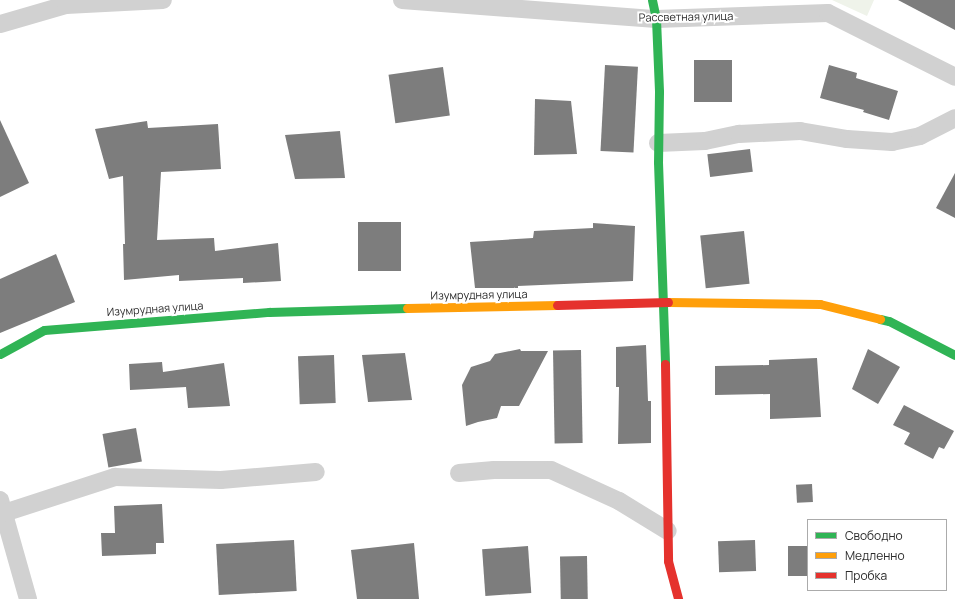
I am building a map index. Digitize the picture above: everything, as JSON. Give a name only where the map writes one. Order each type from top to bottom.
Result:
[{"type":"street","points":[[0,24],[66,5],[163,0]]},
{"type":"street","name":"Рассветная улица","points":[[402,0],[656,20],[828,12],[955,77]]},
{"type":"street","points":[[652,0],[656,20],[659,92],[658,143],[664,302],[668,561],[678,599]]},
{"type":"street","points":[[658,143],[705,141],[739,134],[800,131],[847,139],[892,142],[920,136],[955,118]]},
{"type":"street","name":"Изумрудная улица","points":[[0,354],[44,330],[269,312],[664,302],[820,304],[889,321],[955,355]]},
{"type":"street","points":[[459,473],[494,470],[550,470],[619,501],[668,531]]},
{"type":"street","points":[[28,599],[2,506],[115,477],[221,480],[316,472]]},
{"type":"shaded area","points":[[832,0],[874,0],[867,16]]},
{"type":"building","points":[[898,0],[955,0],[955,30]]},
{"type":"building","points":[[694,60],[732,60],[732,102],[694,102]]},
{"type":"building","points":[[605,65],[638,67],[633,153],[600,151]]},
{"type":"building","points":[[829,65],[857,73],[856,78],[898,91],[889,120],[863,112],[864,110],[820,98]]},
{"type":"building","points":[[443,67],[450,116],[395,123],[389,75]]},
{"type":"building","points":[[535,99],[571,101],[577,154],[534,155]]},
{"type":"building","points":[[0,120],[29,183],[0,197]]},
{"type":"building","points":[[147,121],[148,128],[218,124],[221,169],[161,172],[157,240],[214,238],[215,251],[278,243],[281,281],[243,283],[243,278],[179,281],[179,275],[124,280],[123,244],[125,244],[123,176],[109,179],[95,129]]},
{"type":"building","points":[[340,131],[345,178],[295,179],[285,135]]},
{"type":"building","points":[[750,149],[753,172],[710,177],[707,154]]},
{"type":"building","points":[[955,173],[955,218],[936,208]]},
{"type":"building","points":[[358,222],[401,222],[401,271],[358,271]]},
{"type":"building","points":[[593,223],[635,226],[633,281],[518,286],[518,288],[475,288],[470,242],[533,238],[534,231],[593,228]]},
{"type":"building","points":[[744,231],[750,284],[706,288],[700,236]]},
{"type":"building","points":[[56,254],[75,302],[0,333],[0,279]]},
{"type":"building","points":[[646,345],[648,401],[651,401],[651,443],[618,444],[619,387],[616,387],[616,347]]},
{"type":"building","points":[[520,349],[521,351],[548,351],[519,406],[501,406],[497,418],[466,426],[462,385],[471,367],[490,361],[495,354]]},
{"type":"building","points":[[868,349],[900,367],[878,404],[852,389]]},
{"type":"building","points":[[553,350],[581,350],[583,443],[555,443]]},
{"type":"building","points":[[405,353],[412,400],[368,402],[362,355]]},
{"type":"building","points":[[334,355],[336,403],[300,404],[298,356]]},
{"type":"building","points":[[817,358],[821,417],[770,419],[770,394],[715,395],[715,366],[769,365],[769,360]]},
{"type":"building","points":[[162,362],[163,372],[224,363],[230,406],[188,408],[186,387],[130,390],[129,364]]},
{"type":"building","points":[[904,405],[954,431],[944,449],[939,447],[933,459],[904,444],[910,433],[893,425]]},
{"type":"building","points":[[136,428],[142,461],[108,467],[103,434]]},
{"type":"building","points":[[812,484],[813,502],[797,503],[796,485]]},
{"type":"building","points":[[162,504],[164,543],[156,543],[156,554],[102,556],[101,533],[115,533],[114,506]]},
{"type":"building","points":[[294,540],[297,591],[219,595],[216,544]]},
{"type":"building","points":[[755,540],[756,571],[719,572],[718,541]]},
{"type":"building","points":[[414,543],[419,599],[357,599],[351,550]]},
{"type":"building","points":[[528,546],[531,593],[485,596],[482,549]]},
{"type":"building","points":[[788,546],[807,546],[807,576],[788,576]]},
{"type":"building","points":[[560,556],[587,556],[588,599],[561,599]]},
{"type":"traffic: fast","points":[[652,0],[656,19],[659,92],[658,162],[665,364]]},
{"type":"traffic: fast","points":[[0,354],[44,330],[269,312],[407,308]]},
{"type":"traffic: fast","points":[[880,319],[889,321],[955,355]]},
{"type":"traffic: slow","points":[[668,302],[820,304],[880,319]]},
{"type":"traffic: slow","points":[[407,308],[557,305]]},
{"type":"traffic: jam","points":[[557,305],[668,302]]},
{"type":"traffic: jam","points":[[665,364],[668,561],[678,599]]}]
